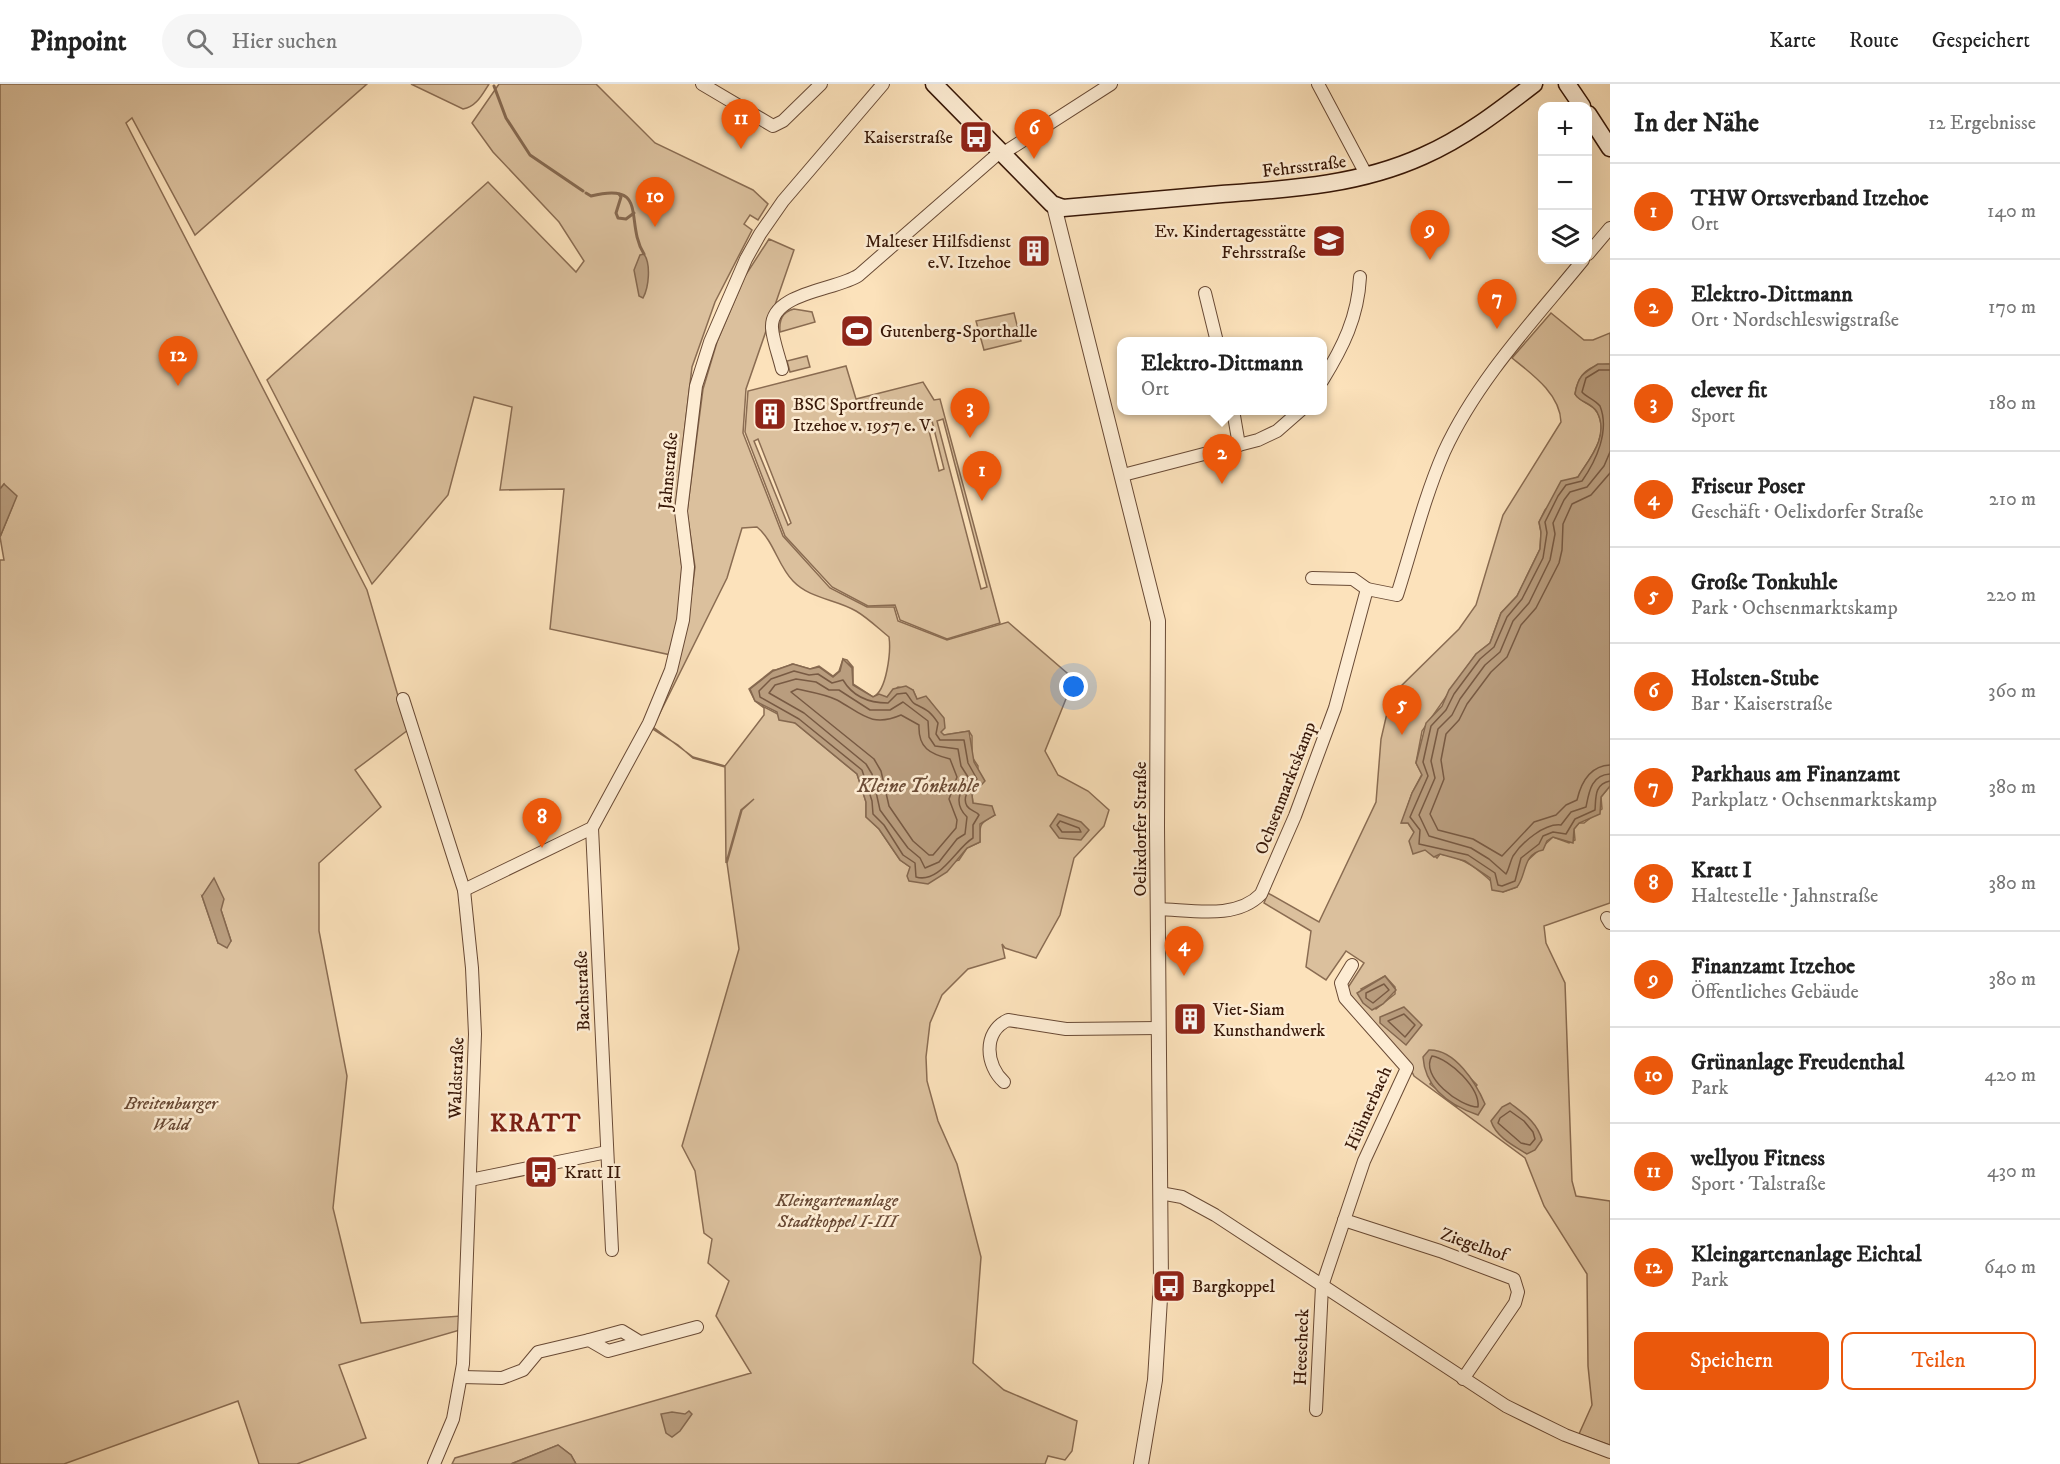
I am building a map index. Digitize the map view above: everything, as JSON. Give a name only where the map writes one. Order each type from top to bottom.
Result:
[{"type":"main road","points":[[934,84],[1054,206]]},
{"type":"main road","name":"Fehrsstraße","points":[[1054,206],[1063,208],[1289,189],[1367,176],[1443,146],[1486,120],[1534,84]]},
{"type":"main road","points":[[1567,84],[1579,102]]},
{"type":"main road","points":[[1592,121],[1609,145]]},
{"type":"street","points":[[702,84],[773,126],[783,122],[820,84]]},
{"type":"street","name":"Jahnstraße","points":[[592,828],[649,723],[671,670],[683,620],[688,567],[681,511],[690,425],[696,386],[710,342],[746,259],[763,230],[783,201],[883,84]]},
{"type":"street","points":[[782,369],[772,326],[774,317],[781,309],[802,294],[851,280],[1001,153],[1111,84]]},
{"type":"street","points":[[1318,84],[1367,176]]},
{"type":"street","name":"Oelixdorfer Straße","points":[[1054,206],[1158,621],[1159,1330],[1155,1380],[1142,1464]]},
{"type":"street","points":[[1592,249],[1610,228]]},
{"type":"street","points":[[1312,578],[1353,579],[1367,589],[1396,595],[1436,472],[1461,420],[1499,365],[1580,264]]},
{"type":"street","points":[[1327,373],[1353,324],[1359,300],[1360,278]]},
{"type":"street","points":[[1205,293],[1216,337]]},
{"type":"street","points":[[1234,415],[1239,445]]},
{"type":"street","points":[[1123,475],[1268,436],[1296,415]]},
{"type":"street","name":"Ochsenmarktskamp","points":[[1158,909],[1228,911],[1253,902],[1262,894],[1295,816],[1335,708],[1367,589]]},
{"type":"street","name":"Waldstraße","points":[[403,699],[464,890],[475,1009],[462,1377],[453,1419],[434,1464]]},
{"type":"street","points":[[464,890],[592,828]]},
{"type":"street","name":"Bachstraße","points":[[592,828],[612,1250]]},
{"type":"street","name":"Hühnerbach","points":[[1322,1286],[1364,1161],[1407,1068],[1346,998],[1341,983],[1352,965]]},
{"type":"street","points":[[1004,1082],[992,1070],[990,1044],[995,1031],[1008,1020],[1066,1029],[1159,1028]]},
{"type":"street","points":[[470,1180],[607,1152]]},
{"type":"street","points":[[1160,1193],[1190,1200],[1463,1379],[1525,1417],[1610,1452]]},
{"type":"street","name":"Ziegelhof","points":[[1344,1220],[1440,1251],[1514,1279],[1518,1292],[1515,1303],[1463,1379]]},
{"type":"street","name":"Heescheck","points":[[1316,1410],[1322,1286]]},
{"type":"street","points":[[462,1377],[502,1378],[524,1370],[538,1353],[589,1340],[608,1351],[697,1327]]},
{"type":"green space","name":"Breitenburger Wald","points":[[0,84],[367,84],[195,235],[132,118],[126,123],[367,590],[408,730],[355,770],[381,807],[319,863],[319,931],[347,1076],[333,1208],[361,1323],[461,1316],[460,1330],[339,1365],[366,1438],[297,1464],[259,1464],[238,1401],[64,1464],[0,1464],[0,560],[4,560],[0,537],[13,505],[4,484],[0,489]],"holes":[[[202,896],[221,910],[231,941],[218,943]]]},
{"type":"green space","points":[[411,84],[489,84],[475,103],[463,109]]},
{"type":"green space","points":[[499,84],[596,84],[655,143],[753,190],[768,204],[758,220],[750,215],[744,224],[752,230],[715,302],[692,367],[675,510],[682,568],[678,620],[671,655],[550,629],[564,489],[500,490],[512,407],[474,397],[448,495],[372,584],[267,380],[488,182],[576,272],[584,261],[559,222],[493,152],[472,123]]},
{"type":"green space","name":"Kleingartenanlage Stadtkoppel I-III","points":[[769,239],[794,250],[746,389],[743,433],[783,536],[830,588],[867,607],[894,607],[898,621],[947,640],[1008,622],[1074,679],[1045,751],[1058,775],[1088,791],[1109,810],[1104,826],[1074,858],[1060,915],[1036,958],[1005,948],[1002,944],[1005,958],[968,969],[942,995],[930,1023],[926,1057],[927,1081],[938,1121],[957,1164],[981,1257],[973,1363],[1004,1390],[1077,1421],[1072,1451],[1065,1460],[1048,1456],[1045,1464],[576,1464],[571,1455],[558,1445],[511,1464],[452,1464],[455,1458],[751,1373],[716,1316],[729,1281],[708,1263],[712,1239],[704,1233],[695,1171],[682,1146],[739,949],[727,863],[742,810],[754,799],[741,810],[726,863],[725,767],[693,758],[684,751],[693,757],[725,766],[764,715],[764,708],[755,701],[749,689],[776,670],[751,689],[764,707],[795,723],[857,774],[866,802],[866,817],[879,829],[900,860],[910,867],[910,872],[959,860],[967,848],[980,842],[982,825],[995,815],[981,805],[973,804],[972,795],[977,789],[978,766],[972,757],[972,736],[969,731],[944,735],[941,733],[941,717],[929,700],[917,699],[913,690],[898,687],[887,697],[873,697],[882,687],[885,679],[889,661],[889,637],[856,611],[807,592],[800,587],[788,575],[768,539],[757,527],[742,528],[727,578],[653,727],[672,741],[651,728],[688,621],[695,567],[687,512],[703,389],[717,342],[745,276]]},
{"type":"green space","points":[[794,309],[812,312],[815,322],[780,332],[782,317]]},
{"type":"green space","points":[[1014,313],[1021,341],[984,350],[976,321]]},
{"type":"green space","points":[[1551,313],[1584,340],[1593,340],[1610,333],[1610,364],[1590,368],[1579,381],[1575,394],[1597,412],[1600,421],[1600,438],[1597,447],[1578,477],[1573,479],[1545,510],[1539,522],[1540,549],[1517,596],[1501,613],[1490,643],[1476,654],[1422,731],[1416,763],[1422,774],[1412,793],[1402,823],[1408,823],[1414,832],[1413,850],[1429,850],[1437,858],[1440,854],[1459,859],[1475,868],[1503,892],[1517,887],[1526,862],[1553,837],[1569,843],[1575,840],[1574,829],[1579,823],[1584,823],[1602,809],[1601,797],[1610,786],[1610,903],[1544,926],[1546,943],[1565,983],[1572,1181],[1576,1196],[1610,1201],[1610,1445],[1579,1434],[1592,1405],[1588,1366],[1587,1274],[1544,1206],[1525,1158],[1414,1076],[1407,1062],[1348,997],[1347,989],[1364,963],[1346,951],[1326,980],[1306,967],[1311,931],[1264,903],[1268,893],[1319,922],[1376,802],[1381,739],[1391,696],[1459,629],[1476,605],[1503,515],[1561,422],[1556,402],[1544,386],[1512,358]],"holes":[[[1385,976],[1395,987],[1395,994],[1376,1009],[1361,989]],[[1452,1059],[1477,1085],[1457,1106],[1430,1084]]]},
{"type":"green space","points":[[807,356],[810,367],[790,372],[787,361]]},
{"type":"green space","points":[[846,366],[856,399],[923,382],[934,400],[940,399],[1000,623],[947,639],[900,620],[895,605],[868,606],[832,587],[785,536],[745,432],[748,391]],"holes":[[[943,419],[987,587],[981,589],[937,421]],[[932,421],[944,469],[939,471],[927,423]],[[758,439],[791,523],[788,525],[754,441]]]},
{"type":"green space","points":[[843,659],[847,660],[853,667],[853,684],[873,697],[853,685],[852,667],[843,660],[840,671],[833,677],[819,667],[810,669],[819,666],[833,676],[839,671]]},
{"type":"water","points":[[644,254],[648,264],[648,276],[643,298],[639,296],[634,270],[640,255]]},
{"type":"water","points":[[1598,364],[1610,364],[1610,786],[1601,797],[1600,814],[1579,823],[1574,829],[1573,843],[1553,837],[1547,841],[1543,850],[1536,852],[1528,860],[1517,887],[1503,892],[1492,890],[1490,878],[1465,861],[1440,854],[1434,857],[1425,850],[1413,854],[1409,841],[1414,832],[1408,823],[1401,823],[1412,793],[1422,775],[1416,763],[1426,723],[1442,706],[1449,690],[1476,654],[1490,643],[1501,613],[1517,596],[1540,549],[1539,522],[1561,481],[1578,477],[1600,438],[1600,421],[1597,412],[1575,394],[1582,376]]},
{"type":"water","points":[[4,484],[17,496],[0,537],[0,489]]},
{"type":"water","name":"Kleine Tonkuhle","points":[[843,659],[852,668],[853,685],[873,697],[879,694],[887,697],[893,689],[906,686],[913,690],[917,699],[926,696],[944,718],[945,728],[941,732],[944,735],[969,731],[974,762],[985,781],[972,795],[973,803],[992,806],[995,815],[980,824],[980,842],[967,848],[947,872],[928,884],[909,881],[907,876],[910,867],[900,860],[879,829],[866,817],[866,802],[857,774],[795,723],[779,720],[777,712],[755,701],[750,689],[773,671],[793,664],[810,669],[819,667],[833,677],[840,671]]},
{"type":"water","points":[[1058,814],[1081,822],[1089,830],[1081,840],[1059,838],[1050,826]]},
{"type":"water","points":[[214,878],[224,899],[221,910],[231,941],[227,948],[218,943],[202,896]]},
{"type":"water","points":[[1385,976],[1396,990],[1383,1004],[1372,1010],[1363,1003],[1357,993]]},
{"type":"water","points":[[1404,1007],[1422,1025],[1406,1045],[1380,1023],[1380,1017]]},
{"type":"water","points":[[1429,1050],[1447,1055],[1456,1061],[1470,1077],[1485,1104],[1478,1115],[1457,1106],[1440,1094],[1428,1078],[1425,1068],[1423,1057]]},
{"type":"water","points":[[1510,1103],[1533,1123],[1542,1140],[1535,1150],[1527,1154],[1501,1136],[1491,1121],[1502,1107]]},
{"type":"water","points":[[689,1411],[692,1414],[680,1431],[672,1437],[666,1433],[661,1414],[672,1412],[685,1414]]},
{"type":"water","points":[[558,1445],[571,1455],[576,1464],[511,1464]]},
{"type":"waterway","points":[[494,86],[506,118],[530,155],[583,191]]},
{"type":"waterway","points":[[586,193],[591,196],[621,194],[628,199],[632,207],[638,242],[644,254]]},
{"type":"waterway","points":[[619,194],[621,197],[616,213],[618,218],[626,219],[634,213]]},
{"type":"place","name":"Kaiserstraße","points":[[976,137]]},
{"type":"place","name":"wellyou Fitness","points":[[741,149]]},
{"type":"place","name":"Holsten-Stube","points":[[1034,159]]},
{"type":"place","name":"Grünanlage Freudenthal","points":[[655,227]]},
{"type":"place","name":"Ev. Kindertagesstätte Fehrsstraße","points":[[1329,241]]},
{"type":"place","name":"Malteser Hilfsdienst e.V. Itzehoe","points":[[1034,251]]},
{"type":"place","name":"Finanzamt Itzehoe","points":[[1430,260]]},
{"type":"place","name":"Parkhaus am Finanzamt","points":[[1497,329]]},
{"type":"place","name":"Gutenberg-Sporthalle","points":[[857,331]]},
{"type":"place","name":"Kleingartenanlage Eichtal","points":[[178,386]]},
{"type":"place","name":"BSC Sportfreunde Itzehoe v. 1957 e. V.","points":[[770,414]]},
{"type":"place","name":"clever fit","points":[[970,438]]},
{"type":"place","name":"Elektro-Dittmann","points":[[1222,484]]},
{"type":"place","name":"THW Ortsverband Itzehoe","points":[[982,501]]},
{"type":"place","name":"Große Tonkuhle","points":[[1402,735]]},
{"type":"place","name":"Kratt I","points":[[542,848]]},
{"type":"place","name":"Friseur Poser","points":[[1184,976]]},
{"type":"place","name":"Viet-Siam Kunsthandwerk","points":[[1190,1019]]},
{"type":"place","name":"Kratt II","points":[[541,1172]]},
{"type":"place","name":"Bargkoppel","points":[[1169,1286]]},
{"type":"district","name":"KRATT","points":[[536,1123]]}]
